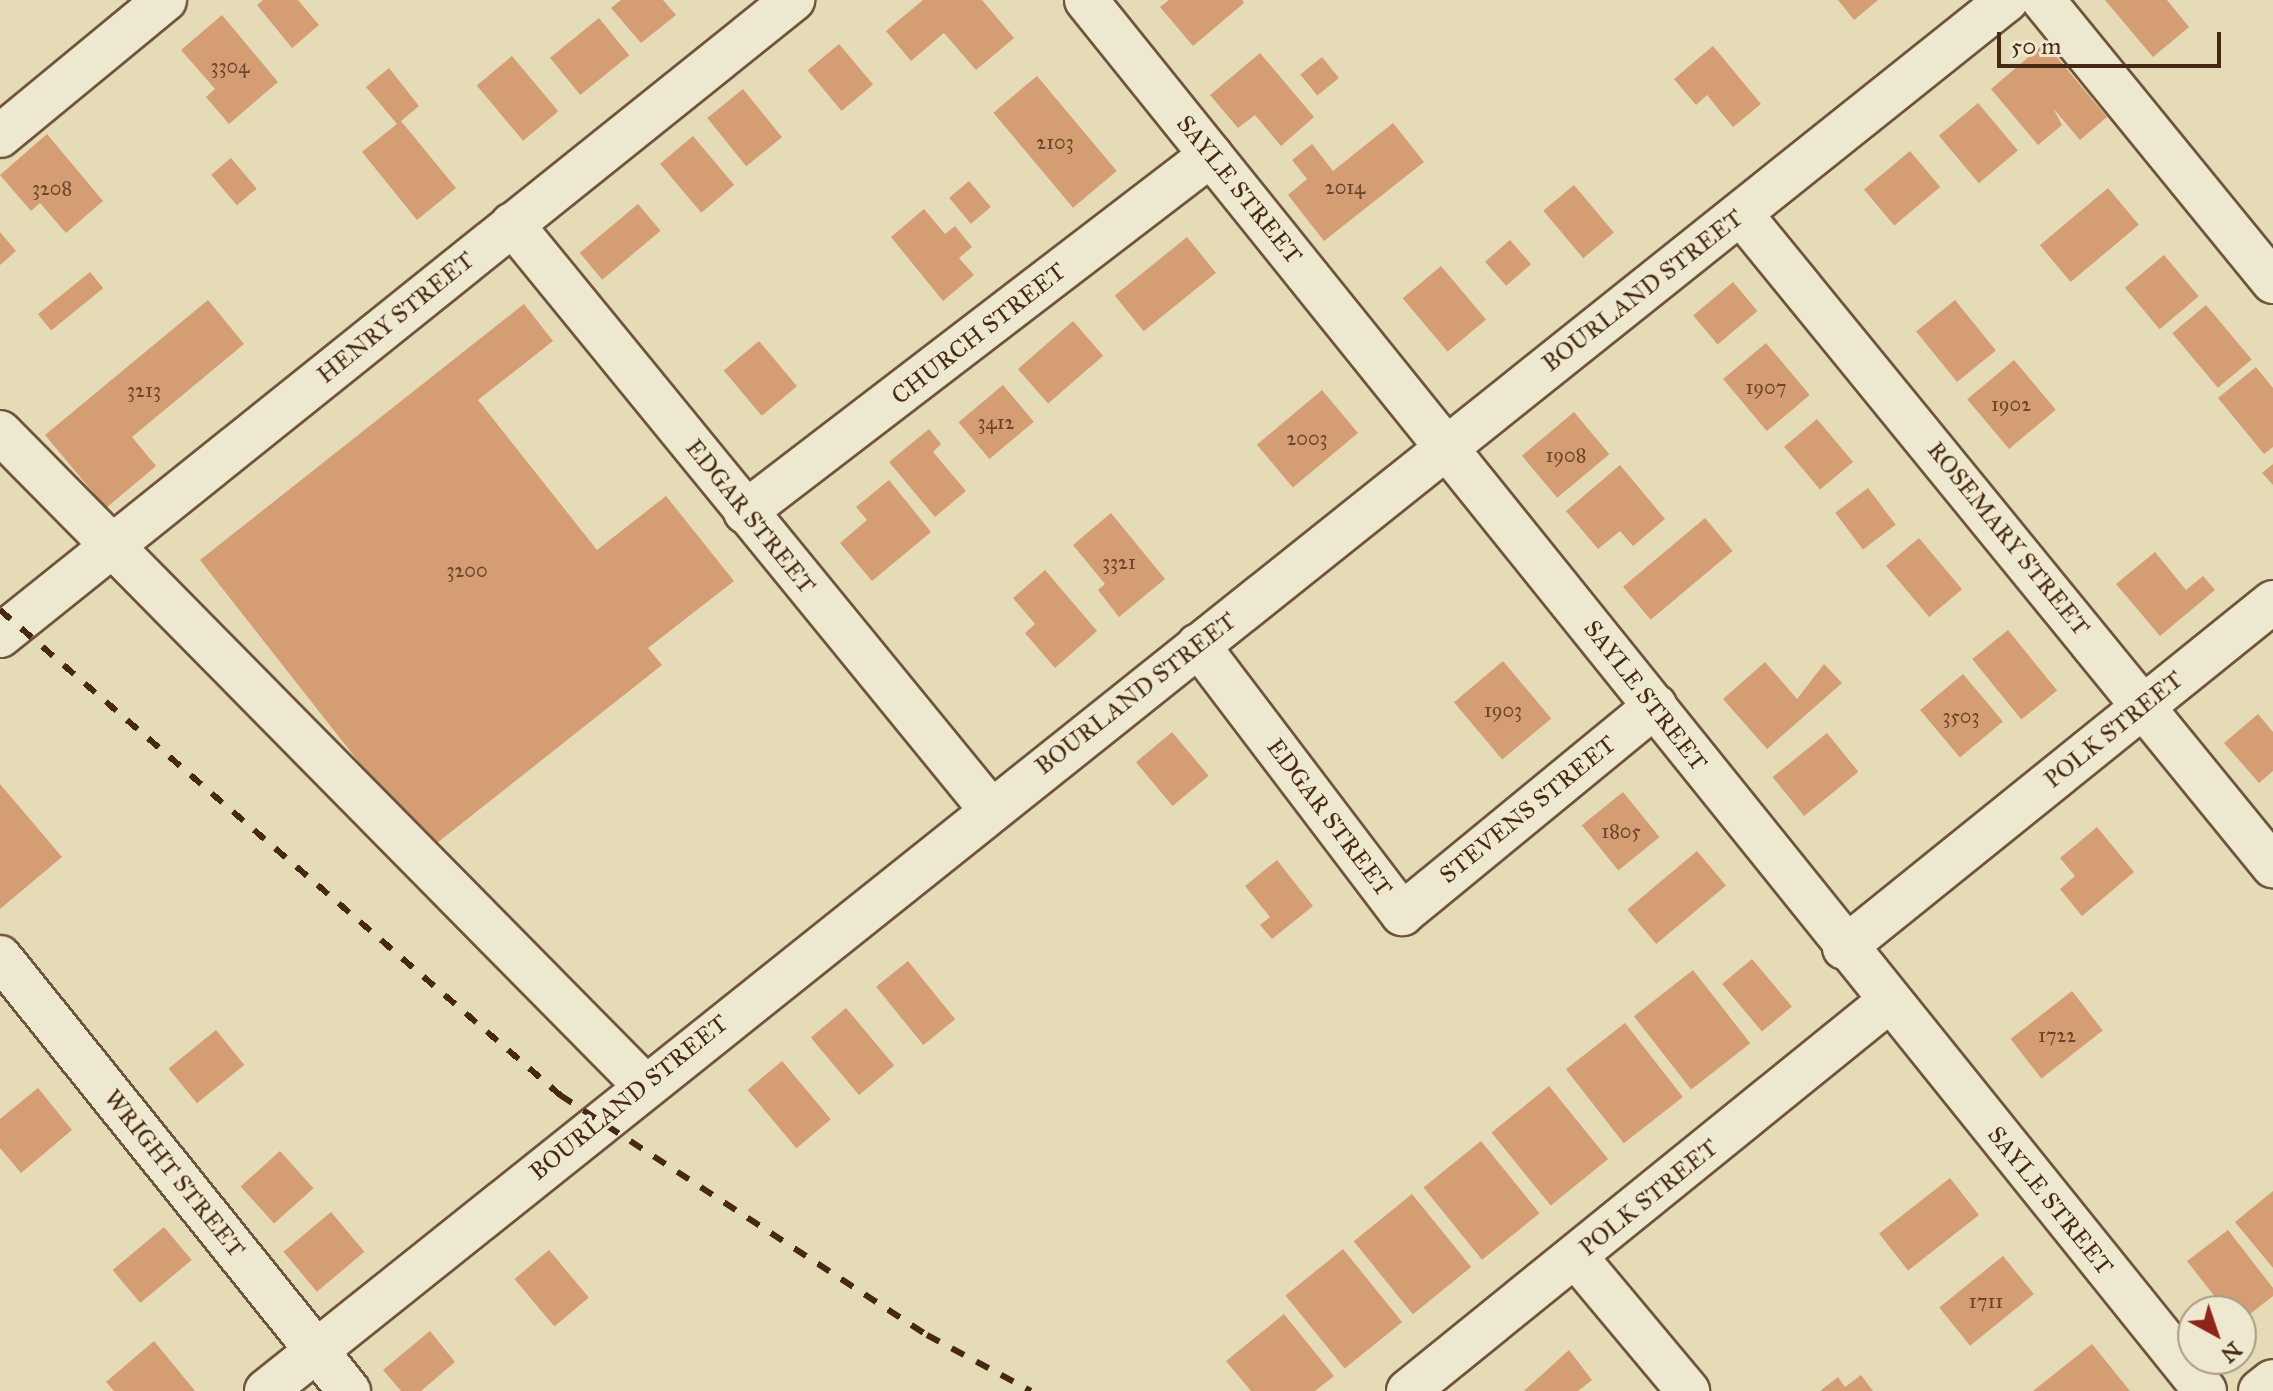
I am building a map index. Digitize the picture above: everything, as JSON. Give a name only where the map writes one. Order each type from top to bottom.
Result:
[{"type":"street","points":[[0,136],[165,0]]},
{"type":"street","name":"HENRY STREET","points":[[0,636],[793,0]]},
{"type":"street","name":"SAYLE STREET","points":[[1086,0],[1655,706],[1844,948],[2205,1391]]},
{"type":"street","name":"BOURLAND STREET","points":[[266,1391],[990,809],[2007,0]]},
{"type":"street","points":[[2043,0],[2273,282]]},
{"type":"street","name":"CHURCH STREET","points":[[745,512],[1211,155]]},
{"type":"street","name":"ROSEMARY STREET","points":[[1741,214],[2273,866]]},
{"type":"street","name":"EDGAR STREET","points":[[512,224],[990,809]]},
{"type":"street","points":[[0,432],[112,549],[645,1086]]},
{"type":"street","name":"POLK STREET","points":[[1844,948],[2273,602]]},
{"type":"street","name":"EDGAR STREET","points":[[1198,645],[1402,914]]},
{"type":"street","name":"STEVENS STREET","points":[[1402,914],[1655,706]]},
{"type":"street","name":"WRIGHT STREET","points":[[0,957],[349,1391]]},
{"type":"street","name":"POLK STREET","points":[[1408,1391],[1888,1002]]},
{"type":"street","points":[[1576,1257],[1688,1391]]},
{"type":"street","points":[[2260,1391],[2273,1381]]},
{"type":"building","points":[[263,0],[298,0],[319,25],[292,48],[257,5]]},
{"type":"building","points":[[621,0],[663,0],[676,15],[641,43],[611,8]]},
{"type":"building","points":[[923,0],[982,0],[1014,38],[976,70],[944,33],[911,61],[886,31]]},
{"type":"building","points":[[1169,0],[1242,0],[1244,3],[1193,46],[1160,7]]},
{"type":"building","points":[[1838,0],[1878,0],[1854,20]]},
{"type":"building","points":[[2105,0],[2167,0],[2189,27],[2153,57]]},
{"type":"building","points":[[222,15],[278,82],[229,124],[206,97],[215,89],[181,50]]},
{"type":"building","points":[[599,18],[629,55],[580,95],[550,58]]},
{"type":"building","points":[[2045,43],[2107,117],[2080,140],[2053,108],[2062,125],[2038,145],[1991,89]]},
{"type":"building","points":[[839,44],[873,85],[842,111],[808,70]]},
{"type":"building","points":[[1713,46],[1761,104],[1733,127],[1707,95],[1696,105],[1674,79]]},
{"type":"building","points":[[1260,53],[1314,117],[1281,146],[1255,115],[1238,128],[1210,95]]},
{"type":"building","points":[[512,56],[558,111],[523,141],[477,86]]},
{"type":"building","points":[[1322,57],[1339,78],[1317,96],[1300,75]]},
{"type":"building","points":[[389,68],[419,106],[401,121],[456,188],[417,220],[362,152],[397,124],[366,87]]},
{"type":"building","points":[[1037,76],[1117,171],[1073,208],[993,113]]},
{"type":"building","points":[[743,89],[782,137],[746,166],[707,118]]},
{"type":"building","points":[[1978,103],[2018,150],[1979,183],[1939,136]]},
{"type":"building","points":[[1393,123],[1424,162],[1324,241],[1288,195],[1307,179],[1292,160],[1312,144],[1333,171]]},
{"type":"building","points":[[47,134],[103,201],[66,233],[40,203],[31,211],[0,175]]},
{"type":"building","points":[[693,136],[734,185],[701,213],[660,164]]},
{"type":"building","points":[[1910,151],[1940,187],[1894,226],[1864,190]]},
{"type":"building","points":[[231,158],[257,189],[237,205],[211,175]]},
{"type":"building","points":[[969,181],[991,207],[971,224],[949,198]]},
{"type":"building","points":[[1574,185],[1614,232],[1583,258],[1543,211]]},
{"type":"building","points":[[2108,188],[2139,225],[2071,282],[2040,245]]},
{"type":"building","points":[[638,204],[660,231],[602,280],[580,253]]},
{"type":"building","points":[[924,209],[945,234],[955,226],[972,247],[959,258],[974,275],[943,301],[891,237]]},
{"type":"building","points":[[0,232],[16,251],[0,265]]},
{"type":"building","points":[[1187,237],[1216,273],[1144,331],[1115,296]]},
{"type":"building","points":[[1510,240],[1531,264],[1506,286],[1485,262]]},
{"type":"building","points":[[2164,255],[2199,296],[2160,329],[2125,288]]},
{"type":"building","points":[[1441,266],[1486,320],[1448,352],[1403,298]]},
{"type":"building","points":[[90,272],[103,288],[51,330],[38,314]]},
{"type":"building","points":[[1733,282],[1757,311],[1718,345],[1693,315]]},
{"type":"building","points":[[208,300],[244,344],[132,437],[156,466],[106,508],[45,435]]},
{"type":"building","points":[[1955,300],[1996,351],[1957,382],[1916,331]]},
{"type":"building","points":[[524,304],[553,341],[478,400],[597,550],[666,496],[734,581],[648,648],[662,665],[428,850],[200,560]]},
{"type":"building","points":[[2206,305],[2252,359],[2218,388],[2172,333]]},
{"type":"building","points":[[1073,321],[1103,356],[1048,404],[1018,369]]},
{"type":"building","points":[[759,341],[797,386],[762,416],[724,371]]},
{"type":"building","points":[[1766,343],[1810,395],[1767,431],[1723,379]]},
{"type":"building","points":[[2014,360],[2056,410],[2009,449],[1967,399]]},
{"type":"building","points":[[2256,367],[2273,388],[2273,447],[2264,454],[2218,398]]},
{"type":"building","points":[[1003,385],[1034,422],[989,459],[959,422]]},
{"type":"building","points":[[1322,390],[1358,433],[1293,488],[1257,445]]},
{"type":"building","points":[[1574,412],[1609,454],[1557,498],[1522,456]]},
{"type":"building","points":[[1817,419],[1853,462],[1820,490],[1784,447]]},
{"type":"building","points":[[929,429],[941,444],[933,452],[966,491],[935,517],[889,462]]},
{"type":"building","points":[[2273,464],[2273,485],[2262,473]]},
{"type":"building","points":[[1620,465],[1665,519],[1633,546],[1620,531],[1598,549],[1566,511]]},
{"type":"building","points":[[889,480],[931,532],[872,581],[840,543],[867,520],[856,507]]},
{"type":"building","points":[[1868,488],[1896,525],[1863,549],[1835,513]]},
{"type":"building","points":[[1111,513],[1165,579],[1119,617],[1098,590],[1105,584],[1073,545]]},
{"type":"building","points":[[1705,518],[1733,551],[1651,620],[1623,587]]},
{"type":"building","points":[[1919,538],[1962,589],[1929,617],[1886,566]]},
{"type":"building","points":[[2155,552],[2186,590],[2203,576],[2215,590],[2160,636],[2116,584]]},
{"type":"building","points":[[1045,570],[1097,631],[1055,668],[1025,633],[1035,624],[1013,598]]},
{"type":"building","points":[[2008,630],[2057,691],[2021,720],[1972,659]]},
{"type":"building","points":[[1503,661],[1551,718],[1502,760],[1454,702]]},
{"type":"building","points":[[1765,662],[1797,699],[1824,664],[1842,683],[1767,749],[1723,699]]},
{"type":"building","points":[[1963,674],[2003,721],[1960,757],[1920,710]]},
{"type":"building","points":[[2258,714],[2273,732],[2273,771],[2259,783],[2224,743]]},
{"type":"building","points":[[1172,732],[1209,776],[1173,806],[1136,762]]},
{"type":"building","points":[[1827,733],[1858,772],[1804,816],[1773,777]]},
{"type":"building","points":[[0,784],[62,857],[0,909]]},
{"type":"building","points":[[1623,792],[1660,837],[1618,870],[1582,825]]},
{"type":"building","points":[[2097,827],[2134,872],[2082,916],[2060,889],[2075,876],[2060,858]]},
{"type":"building","points":[[1697,851],[1726,885],[1656,944],[1627,909]]},
{"type":"building","points":[[1277,860],[1313,906],[1272,939],[1260,925],[1270,917],[1245,886]]},
{"type":"building","points":[[1752,959],[1792,1006],[1762,1032],[1722,984]]},
{"type":"building","points":[[908,961],[955,1019],[923,1045],[876,987]]},
{"type":"building","points":[[1693,970],[1750,1043],[1691,1089],[1634,1016]]},
{"type":"building","points":[[2072,991],[2103,1030],[2041,1078],[2011,1039]]},
{"type":"building","points":[[846,1008],[894,1065],[859,1095],[811,1038]]},
{"type":"building","points":[[1625,1023],[1683,1097],[1624,1143],[1566,1069]]},
{"type":"building","points":[[216,1030],[244,1065],[197,1103],[169,1068]]},
{"type":"building","points":[[782,1061],[831,1119],[796,1148],[748,1090]]},
{"type":"building","points":[[1549,1086],[1608,1159],[1551,1206],[1491,1133]]},
{"type":"building","points":[[38,1088],[72,1130],[21,1173],[0,1148],[0,1119]]},
{"type":"building","points":[[1481,1141],[1540,1213],[1482,1260],[1423,1188]]},
{"type":"building","points":[[280,1151],[313,1188],[274,1224],[241,1186]]},
{"type":"building","points":[[1950,1178],[1979,1215],[1908,1270],[1879,1233]]},
{"type":"building","points":[[2273,1191],[2273,1268],[2235,1222]]},
{"type":"building","points":[[1412,1194],[1471,1267],[1413,1314],[1354,1241]]},
{"type":"building","points":[[331,1212],[364,1252],[317,1292],[284,1252]]},
{"type":"building","points":[[164,1227],[192,1260],[140,1303],[113,1270]]},
{"type":"building","points":[[2228,1230],[2273,1288],[2273,1296],[2257,1308],[2257,1295],[2214,1295],[2187,1261]]},
{"type":"building","points":[[1343,1249],[1402,1322],[1345,1369],[1285,1296]]},
{"type":"building","points":[[549,1250],[589,1297],[554,1326],[515,1279]]},
{"type":"building","points":[[2003,1256],[2034,1294],[1970,1346],[1939,1308]]},
{"type":"building","points":[[1284,1314],[1334,1376],[1315,1391],[1251,1391],[1226,1361]]},
{"type":"building","points":[[430,1331],[455,1362],[421,1391],[401,1391],[383,1370]]},
{"type":"building","points":[[154,1341],[195,1391],[114,1391],[106,1382]]},
{"type":"building","points":[[2092,1344],[2130,1391],[2033,1391]]},
{"type":"building","points":[[1569,1350],[1592,1380],[1578,1391],[1524,1391]]},
{"type":"building","points":[[1861,1375],[1873,1391],[1820,1391],[1838,1377],[1845,1387]]},
{"type":"railway","points":[[0,610],[560,1095],[927,1335],[1031,1391]]}]
